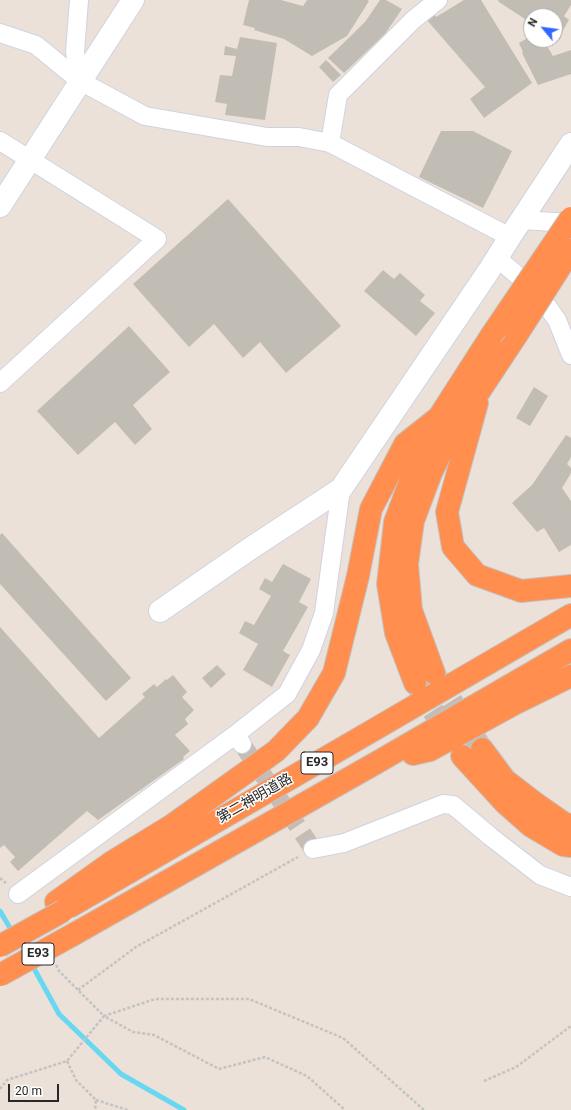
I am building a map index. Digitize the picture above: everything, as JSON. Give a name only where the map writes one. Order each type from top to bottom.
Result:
[{"type":"highway","points":[[415,683],[396,633],[388,584],[395,522],[415,469],[439,417],[491,336],[562,246],[571,205]]},
{"type":"highway","points":[[434,673],[411,610],[407,564],[414,521],[431,473],[454,428],[516,336],[562,246],[571,218]]},
{"type":"highway","points":[[481,389],[447,512],[453,547],[478,575],[521,591],[571,586]]},
{"type":"highway","points":[[0,941],[60,906],[112,862],[172,826],[276,751],[308,718],[334,673],[358,576],[371,509],[405,444],[439,417]]},
{"type":"highway","name":"第二神明道路","points":[[0,946],[60,906],[571,614]]},
{"type":"highway","name":"第二神明道路","points":[[0,975],[376,763],[571,650]]},
{"type":"highway","points":[[376,763],[430,750],[514,704],[571,676]]},
{"type":"highway","points":[[571,825],[564,824],[535,803],[472,753],[505,803],[531,826],[564,845],[571,846]]},
{"type":"street","points":[[79,0],[75,52],[80,81]]},
{"type":"street","points":[[0,206],[133,0]]},
{"type":"street","points":[[330,143],[338,95],[413,20],[438,0]]},
{"type":"street","points":[[0,32],[36,45],[80,81],[145,116],[267,137],[298,137],[330,143],[515,228],[571,223]]},
{"type":"street","points":[[0,141],[157,239],[0,383]]},
{"type":"street","points":[[160,611],[251,548],[341,489],[497,258],[515,228],[571,144]]},
{"type":"street","points":[[497,258],[537,292],[557,320],[571,356]]},
{"type":"street","points":[[18,894],[238,739],[287,694],[311,650],[324,613],[341,489]]},
{"type":"street","points":[[313,849],[344,843],[443,804],[453,806],[540,875],[571,887]]},
{"type":"path","points":[[78,990],[136,947],[313,849]]},
{"type":"path","points":[[0,878],[18,894]]},
{"type":"path","points":[[56,964],[59,971],[104,1016],[133,1032],[154,1035],[220,1070],[265,1057],[307,1076],[345,1110]]},
{"type":"path","points":[[0,1089],[7,1080],[67,1061],[104,1016],[155,999],[249,999],[343,1038],[424,1110]]},
{"type":"path","points":[[484,1082],[516,1067],[571,1026]]},
{"type":"path","points":[[67,1061],[76,1080],[96,1100],[128,1110]]},
{"type":"path","points":[[95,1110],[96,1100]]},
{"type":"building","points":[[249,0],[281,0],[303,6],[307,0],[369,1],[347,36],[312,56],[284,39],[243,25]]},
{"type":"building","points":[[380,0],[386,0],[402,9],[385,34],[344,73],[328,58],[365,22]]},
{"type":"building","points":[[464,0],[481,0],[532,83],[484,118],[470,99],[485,87],[426,19],[431,10],[436,17]]},
{"type":"building","points":[[498,0],[571,0],[571,5],[564,16],[569,20],[563,30],[563,8],[523,8],[523,18]]},
{"type":"building","points":[[240,37],[277,43],[265,120],[225,115],[227,104],[215,102],[220,75],[232,76],[236,56],[224,55],[225,46],[237,49]]},
{"type":"building","points":[[523,41],[523,48],[548,48],[553,56],[571,50],[571,74],[538,85],[522,53],[523,52],[519,43]]},
{"type":"building","points":[[326,60],[341,75],[333,82],[319,67]]},
{"type":"building","points":[[441,131],[473,131],[512,151],[483,208],[419,177]]},
{"type":"building","points":[[228,199],[341,326],[286,373],[260,342],[243,358],[214,324],[189,347],[133,284]]},
{"type":"building","points":[[383,270],[394,279],[400,273],[425,295],[420,301],[435,313],[416,336],[364,291]]},
{"type":"building","points":[[129,326],[170,372],[133,405],[152,429],[135,445],[115,422],[78,455],[37,411]]},
{"type":"building","points":[[534,387],[548,396],[530,426],[516,418]]},
{"type":"building","points":[[566,435],[571,438],[571,457],[567,464],[571,468],[571,473],[562,488],[571,501],[571,545],[559,552],[544,528],[537,532],[512,503],[532,485]]},
{"type":"building","points":[[2,533],[131,678],[106,701],[0,584],[0,535]]},
{"type":"building","points":[[283,564],[311,579],[299,602],[308,607],[283,651],[290,655],[272,687],[243,670],[258,644],[239,633],[245,621],[254,625],[271,596],[259,589],[265,578],[272,582]]},
{"type":"building","points":[[0,627],[99,738],[145,697],[142,694],[154,684],[157,687],[173,675],[187,692],[182,697],[194,710],[185,719],[188,724],[175,735],[190,751],[183,757],[184,759],[98,820],[87,811],[18,871],[10,862],[15,857],[4,845],[0,848]]},
{"type":"building","points":[[217,665],[226,674],[211,688],[202,678]]},
{"type":"waterway","points":[[0,911],[13,933]]},
{"type":"waterway","points":[[31,963],[59,1014],[121,1074],[184,1110]]},
{"type":"tunnel","points":[[434,673],[482,749]]},
{"type":"tunnel","points":[[415,683],[452,740]]},
{"type":"tunnel","points":[[242,744],[313,849]]}]
